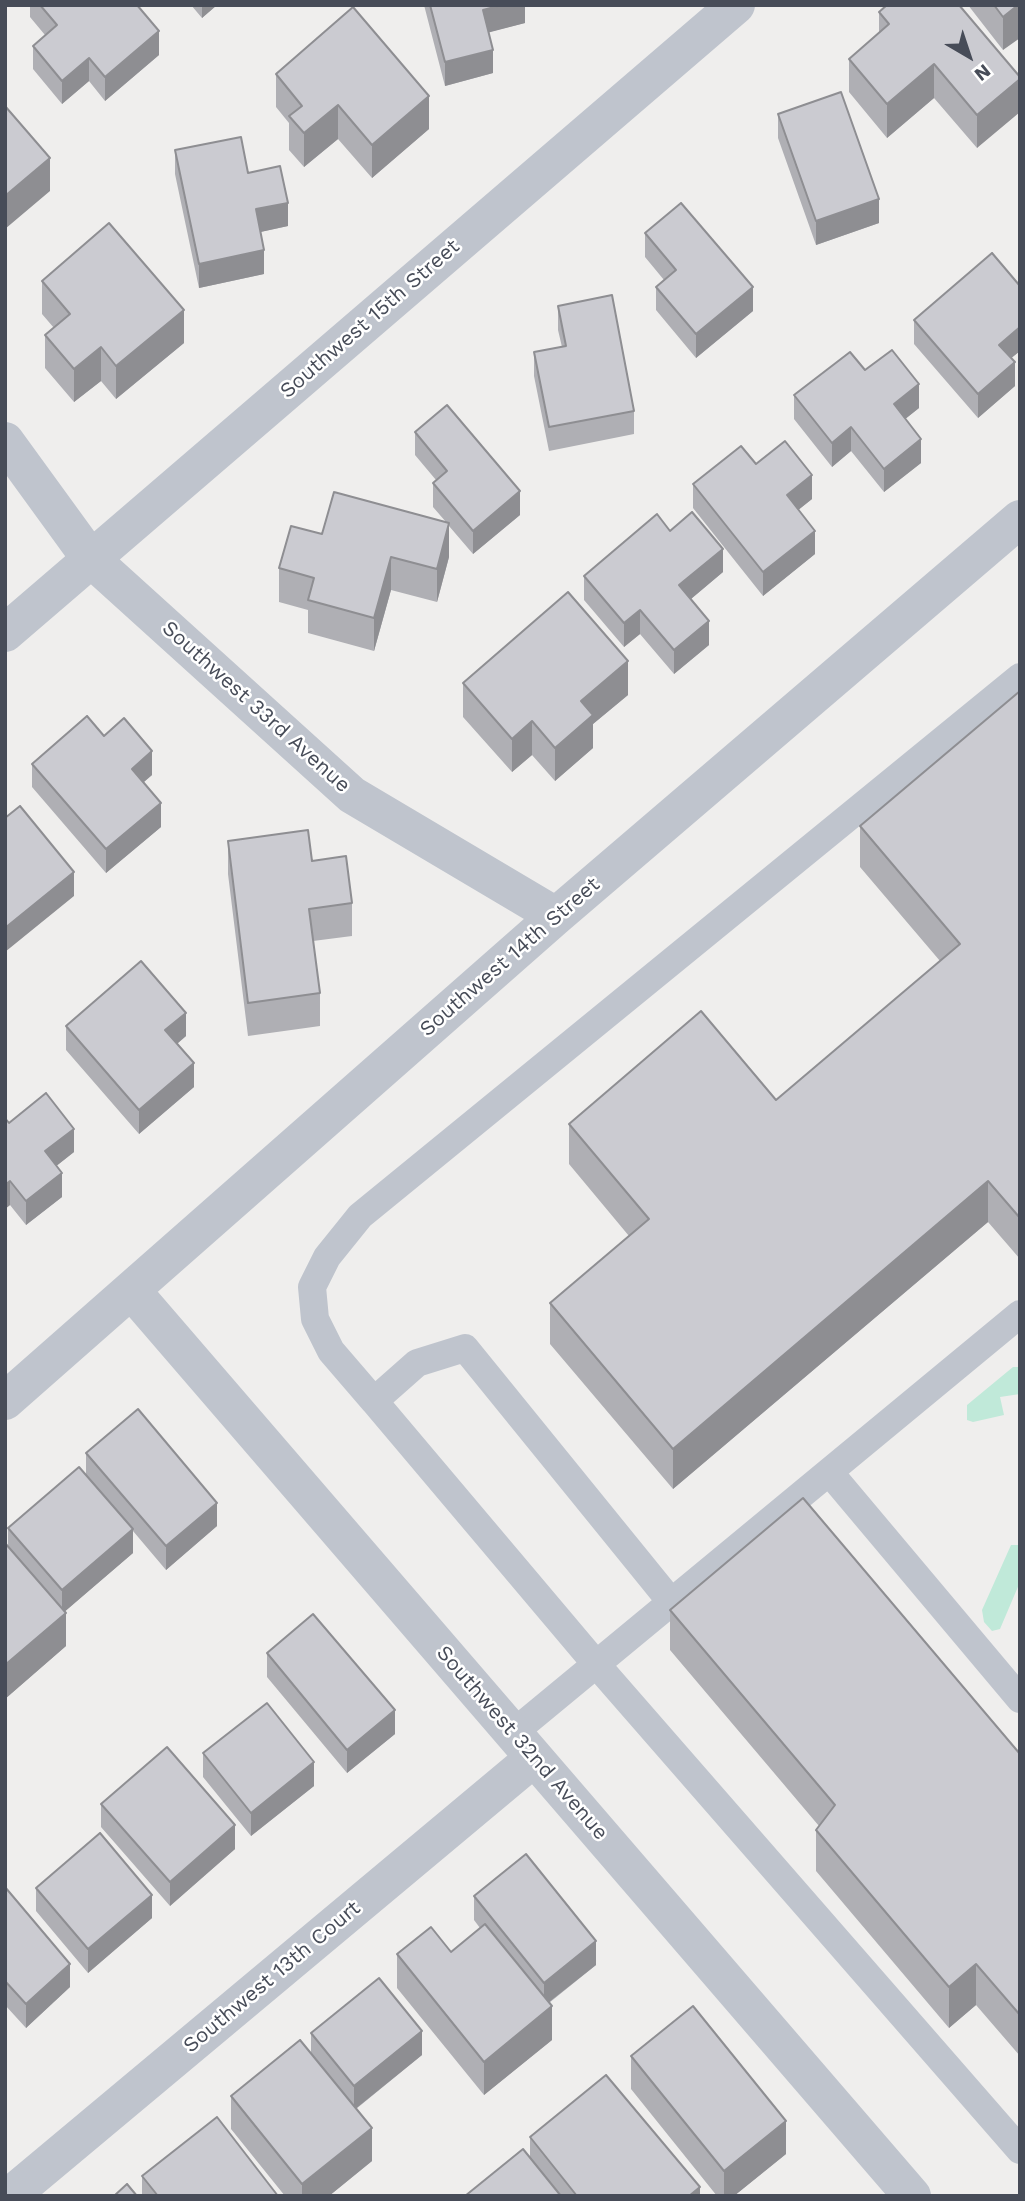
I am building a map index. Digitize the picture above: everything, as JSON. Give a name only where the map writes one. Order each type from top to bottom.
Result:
[{"type":"street","name":"Southwest 15th Street","points":[[5,633],[736,5]]},
{"type":"street","name":"Southwest 33rd Avenue","points":[[5,441],[90,558],[352,795],[556,916]]},
{"type":"street","name":"Southwest 14th Street","points":[[5,1401],[556,916],[1020,519]]},
{"type":"street","name":"Southwest 32nd Avenue","points":[[132,1291],[523,1745],[894,2190]]},
{"type":"street","name":"Southwest 13th Court","points":[[10,2196],[523,1745]]},
{"type":"lane","points":[[1020,677],[360,1216],[327,1257],[312,1286],[315,1320],[331,1351],[596,1664],[1020,2150]]},
{"type":"lane","points":[[523,1745],[596,1664],[1020,1314]]},
{"type":"lane","points":[[374,1401],[416,1363],[465,1348],[671,1602]]},
{"type":"lane","points":[[830,1473],[1020,1699]]},
{"type":"green space","points":[[1013,1367],[1020,1367],[1020,1394],[1000,1397],[1004,1415],[973,1422],[967,1420],[967,1405]]},
{"type":"green space","points":[[1011,1545],[1020,1545],[1020,1582],[1000,1629],[992,1631],[984,1622],[982,1610]]},
{"type":"building","points":[[40,5],[137,5],[159,31],[105,77],[89,58],[62,81],[33,46],[57,25]]},
{"type":"building","points":[[430,5],[502,5],[483,10],[493,50],[445,62]]},
{"type":"building","points":[[887,5],[959,5],[1020,79],[977,115],[934,64],[887,104],[849,59],[889,24],[879,12]]},
{"type":"building","points":[[994,5],[1018,5],[1003,17]]},
{"type":"building","points":[[353,7],[429,96],[372,145],[338,105],[304,133],[289,116],[302,106],[276,74]]},
{"type":"building","points":[[841,92],[879,199],[816,221],[778,114]]},
{"type":"building","points":[[5,106],[50,158],[5,196]]},
{"type":"building","points":[[241,137],[248,173],[280,166],[288,203],[256,209],[264,250],[199,264],[175,150]]},
{"type":"building","points":[[681,203],[753,287],[696,334],[656,287],[676,270],[645,233]]},
{"type":"building","points":[[109,223],[184,310],[116,366],[101,347],[74,369],[45,335],[70,314],[42,281]]},
{"type":"building","points":[[992,253],[1020,286],[1020,327],[999,345],[1015,362],[978,394],[914,320]]},
{"type":"building","points":[[612,295],[634,411],[549,427],[534,352],[566,346],[558,306]]},
{"type":"building","points":[[892,350],[919,384],[894,404],[921,439],[884,469],[851,427],[832,443],[794,395],[850,352],[865,370]]},
{"type":"building","points":[[447,405],[520,491],[473,531],[433,483],[447,471],[415,432]]},
{"type":"building","points":[[785,441],[812,475],[787,495],[815,531],[763,572],[693,484],[741,446],[756,464]]},
{"type":"building","points":[[334,492],[449,523],[437,569],[391,557],[374,618],[308,600],[314,578],[279,568],[291,526],[322,534]]},
{"type":"building","points":[[692,512],[723,549],[679,585],[709,621],[674,650],[640,610],[624,623],[584,576],[657,514],[670,531]]},
{"type":"building","points":[[568,592],[628,661],[581,701],[593,715],[555,748],[532,721],[512,739],[463,683]]},
{"type":"building","points":[[1020,691],[1020,1218],[988,1181],[673,1449],[550,1303],[649,1219],[569,1124],[701,1011],[776,1100],[960,944],[860,826]]},
{"type":"building","points":[[87,716],[104,736],[124,718],[152,751],[132,769],[161,803],[106,849],[32,764]]},
{"type":"building","points":[[20,806],[74,872],[5,928],[5,818]]},
{"type":"building","points":[[308,830],[312,861],[346,856],[352,903],[309,909],[320,993],[248,1003],[228,841]]},
{"type":"building","points":[[141,961],[186,1013],[165,1030],[194,1063],[139,1110],[66,1026]]},
{"type":"building","points":[[46,1093],[74,1129],[45,1151],[62,1173],[26,1201],[10,1181],[5,1185],[5,1118],[9,1123]]},
{"type":"building","points":[[138,1409],[217,1503],[166,1546],[86,1453]]},
{"type":"building","points":[[79,1467],[133,1529],[62,1590],[8,1528]]},
{"type":"building","points":[[803,1498],[1020,1754],[1020,2015],[976,1964],[949,1987],[816,1830],[835,1805],[670,1610]]},
{"type":"building","points":[[5,1543],[66,1613],[5,1665]]},
{"type":"building","points":[[313,1614],[395,1710],[347,1750],[267,1653]]},
{"type":"building","points":[[267,1703],[314,1762],[251,1813],[203,1753]]},
{"type":"building","points":[[167,1747],[235,1825],[170,1882],[101,1804]]},
{"type":"building","points":[[100,1833],[152,1895],[88,1949],[36,1888]]},
{"type":"building","points":[[526,1854],[596,1941],[544,1983],[474,1896]]},
{"type":"building","points":[[5,1887],[70,1964],[26,2004],[5,1981]]},
{"type":"building","points":[[485,1924],[552,2006],[484,2062],[397,1954],[431,1927],[451,1952]]},
{"type":"building","points":[[379,1978],[422,2031],[354,2086],[311,2033]]},
{"type":"building","points":[[693,2006],[786,2121],[724,2171],[631,2056]]},
{"type":"building","points":[[300,2040],[372,2128],[302,2184],[231,2096]]},
{"type":"building","points":[[606,2075],[700,2187],[689,2196],[577,2196],[530,2137]]},
{"type":"building","points":[[217,2117],[278,2196],[158,2196],[142,2176]]},
{"type":"building","points":[[523,2149],[561,2196],[465,2196]]},
{"type":"building","points":[[127,2184],[137,2196],[114,2196]]}]
